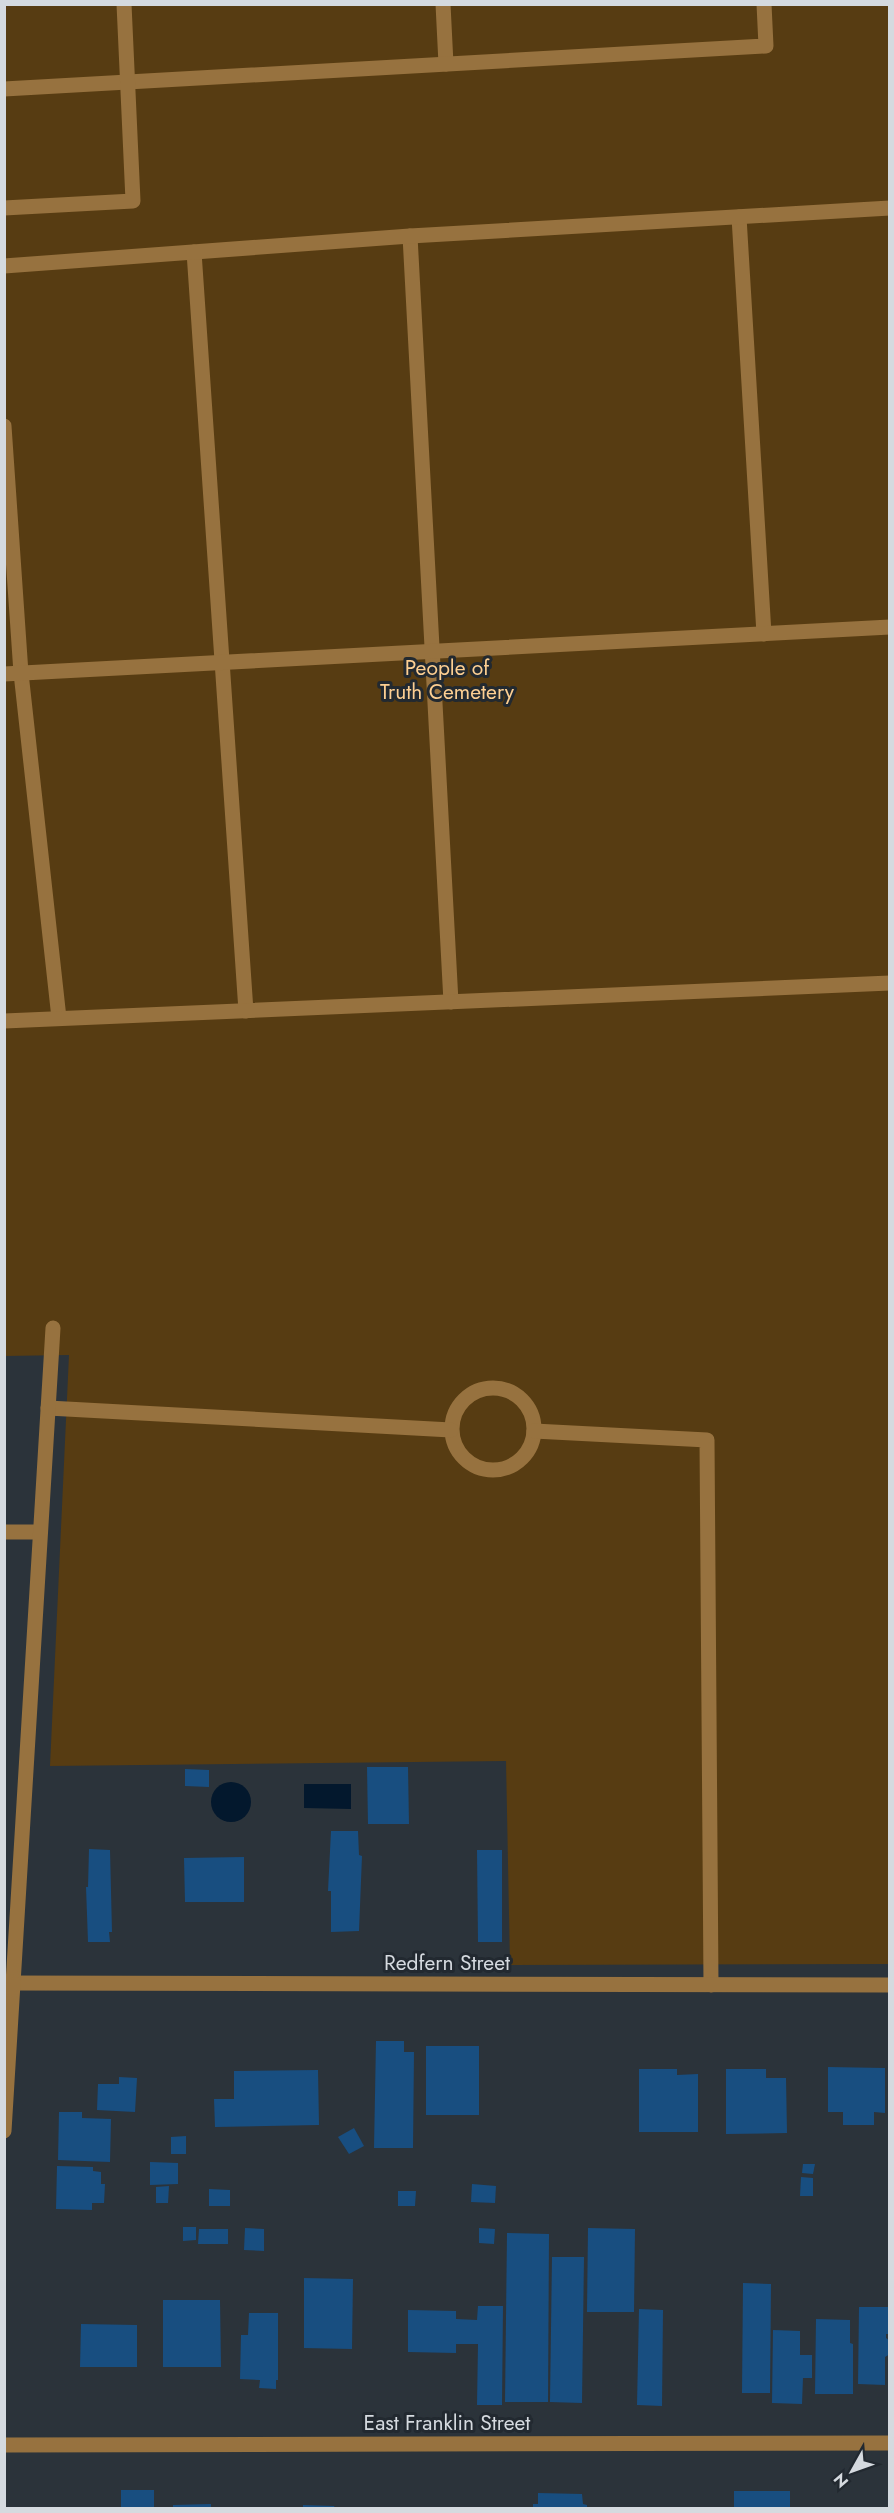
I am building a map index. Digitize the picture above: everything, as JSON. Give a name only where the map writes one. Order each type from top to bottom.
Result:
[{"type":"street","points":[[4,208],[133,201],[124,4]]},
{"type":"street","points":[[443,4],[446,64]]},
{"type":"street","points":[[4,88],[766,46],[764,4]]},
{"type":"street","points":[[4,266],[410,236],[890,208]]},
{"type":"street","points":[[739,217],[764,634]]},
{"type":"street","points":[[410,236],[451,1002]]},
{"type":"street","points":[[194,252],[224,662],[246,1011]]},
{"type":"street","points":[[4,426],[21,673],[59,1018]]},
{"type":"street","points":[[4,674],[890,627]]},
{"type":"street","points":[[4,1021],[890,983]]},
{"type":"street","points":[[4,2131],[9,1983],[53,1328]]},
{"type":"street","points":[[493,1387],[518,1396],[527,1406],[533,1418],[534,1431],[528,1453],[520,1461],[510,1467],[487,1470],[476,1467],[458,1452],[452,1430],[459,1405],[468,1395],[480,1389],[493,1387]]},
{"type":"street","points":[[48,1407],[452,1430]]},
{"type":"street","points":[[534,1431],[707,1440],[711,1985]]},
{"type":"street","points":[[4,1532],[40,1532]]},
{"type":"street","name":"Redfern Street","points":[[9,1983],[890,1985]]},
{"type":"street","name":"East Franklin Street","points":[[4,2445],[890,2443]]},
{"type":"green space","name":"People of Truth Cemetery","points":[[4,5],[889,5],[889,1964],[510,1965],[506,1761],[50,1766],[69,1355],[4,1356]]},
{"type":"water","points":[[231,1782],[239,1783],[245,1788],[250,1794],[250,1810],[245,1816],[239,1821],[231,1822],[223,1821],[217,1816],[212,1810],[211,1802],[212,1794],[217,1788],[223,1783]]},
{"type":"water","points":[[304,1784],[351,1784],[351,1809],[304,1808]]},
{"type":"building","points":[[367,1767],[408,1767],[409,1824],[368,1824]]},
{"type":"building","points":[[185,1769],[209,1770],[209,1787],[185,1786]]},
{"type":"building","points":[[331,1831],[358,1831],[359,1855],[362,1856],[359,1931],[331,1932],[331,1891],[328,1891]]},
{"type":"building","points":[[89,1849],[110,1850],[112,1932],[109,1932],[110,1942],[88,1942],[86,1887],[88,1887]]},
{"type":"building","points":[[477,1850],[502,1850],[502,1942],[478,1942]]},
{"type":"building","points":[[244,1857],[244,1902],[185,1902],[184,1858]]},
{"type":"building","points":[[376,2041],[404,2041],[404,2052],[414,2052],[413,2148],[374,2148]]},
{"type":"building","points":[[426,2046],[479,2046],[479,2115],[426,2115]]},
{"type":"building","points":[[828,2067],[885,2068],[885,2113],[874,2112],[874,2125],[843,2125],[843,2112],[828,2112]]},
{"type":"building","points":[[639,2069],[677,2069],[677,2075],[698,2074],[698,2132],[639,2132]]},
{"type":"building","points":[[726,2069],[766,2069],[766,2078],[786,2078],[787,2133],[726,2134]]},
{"type":"building","points":[[318,2070],[319,2125],[215,2127],[214,2099],[234,2099],[234,2071]]},
{"type":"building","points":[[119,2077],[137,2078],[135,2112],[97,2110],[98,2084],[119,2084]]},
{"type":"building","points":[[59,2112],[82,2112],[82,2118],[111,2119],[110,2162],[58,2160]]},
{"type":"building","points":[[354,2128],[364,2146],[349,2154],[338,2137]]},
{"type":"building","points":[[186,2136],[186,2154],[171,2154],[171,2137]]},
{"type":"building","points":[[150,2162],[178,2163],[178,2184],[150,2185]]},
{"type":"building","points":[[803,2164],[815,2164],[813,2174],[802,2173]]},
{"type":"building","points":[[57,2166],[93,2167],[93,2171],[101,2172],[101,2184],[105,2184],[104,2203],[92,2203],[92,2210],[56,2209]]},
{"type":"building","points":[[801,2177],[813,2178],[813,2196],[800,2196]]},
{"type":"building","points":[[472,2184],[496,2186],[495,2203],[471,2202]]},
{"type":"building","points":[[169,2186],[168,2203],[156,2203],[156,2187]]},
{"type":"building","points":[[209,2189],[230,2190],[230,2206],[209,2206]]},
{"type":"building","points":[[398,2191],[416,2191],[415,2206],[398,2206]]},
{"type":"building","points":[[183,2227],[196,2227],[196,2240],[183,2241]]},
{"type":"building","points":[[245,2228],[264,2229],[264,2251],[244,2250]]},
{"type":"building","points":[[479,2228],[495,2229],[494,2244],[479,2243]]},
{"type":"building","points":[[588,2228],[635,2229],[634,2312],[587,2312]]},
{"type":"building","points":[[199,2229],[228,2229],[228,2244],[198,2244]]},
{"type":"building","points":[[507,2233],[549,2234],[548,2402],[505,2402]]},
{"type":"building","points":[[552,2257],[584,2257],[582,2403],[550,2402]]},
{"type":"building","points":[[304,2278],[353,2279],[352,2349],[304,2348]]},
{"type":"building","points":[[743,2283],[771,2284],[770,2393],[742,2393]]},
{"type":"building","points":[[163,2300],[220,2300],[221,2367],[163,2367]]},
{"type":"building","points":[[478,2306],[503,2306],[502,2405],[477,2405],[478,2344],[456,2344],[456,2353],[408,2352],[408,2310],[456,2311],[456,2319],[477,2320]]},
{"type":"building","points":[[859,2307],[890,2307],[890,2334],[886,2334],[886,2338],[890,2341],[890,2354],[885,2357],[885,2385],[858,2384]]},
{"type":"building","points":[[639,2309],[663,2310],[662,2406],[637,2405]]},
{"type":"building","points":[[249,2313],[278,2313],[276,2389],[259,2388],[260,2380],[240,2379],[241,2335],[248,2335]]},
{"type":"building","points":[[816,2319],[850,2320],[850,2343],[853,2344],[853,2394],[815,2394]]},
{"type":"building","points":[[81,2324],[137,2325],[137,2367],[80,2367]]},
{"type":"building","points":[[773,2330],[800,2331],[800,2355],[812,2355],[812,2378],[803,2378],[802,2404],[772,2403]]},
{"type":"building","points":[[121,2490],[154,2490],[154,2508],[121,2508]]},
{"type":"building","points":[[734,2491],[790,2491],[790,2508],[734,2508]]},
{"type":"building","points":[[538,2493],[582,2494],[583,2504],[587,2505],[587,2508],[533,2508],[533,2504],[538,2504]]},
{"type":"building","points":[[211,2504],[211,2508],[173,2508],[173,2505]]},
{"type":"building","points":[[303,2505],[334,2506],[335,2508],[303,2508]]}]
